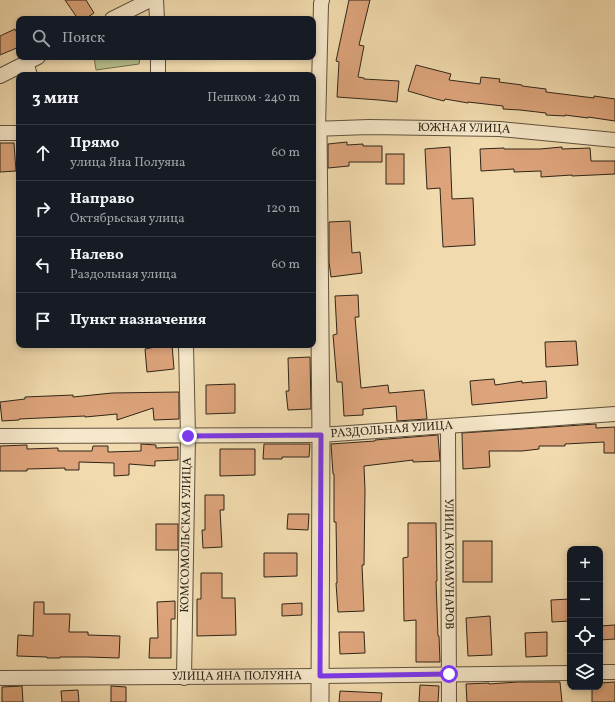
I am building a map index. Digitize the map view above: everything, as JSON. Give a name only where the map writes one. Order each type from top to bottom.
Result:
[{"type":"street","points":[[118,16],[150,0]]},
{"type":"street","points":[[156,0],[157,16]]},
{"type":"street","points":[[320,702],[321,435],[316,129],[322,0]]},
{"type":"street","points":[[158,60],[158,72]]},
{"type":"street","points":[[0,76],[31,65]]},
{"type":"street","name":"ЮЖНАЯ УЛИЦА","points":[[316,129],[369,127],[500,129],[615,140]]},
{"type":"street","points":[[0,133],[16,133]]},
{"type":"street","name":"КОМСОМОЛЬСКАЯ УЛИЦА","points":[[184,678],[188,436],[186,348]]},
{"type":"street","name":"РАЗДОЛЬНАЯ УЛИЦА","points":[[0,436],[321,435],[615,414]]},
{"type":"street","name":"УЛИЦА КОММУНАРОВ","points":[[448,426],[449,702]]},
{"type":"street","points":[[603,672],[615,672]]},
{"type":"street","name":"УЛИЦА ЯНА ПОЛУЯНА","points":[[0,678],[184,678],[567,673]]},
{"type":"green space","points":[[94,60],[140,60],[139,64],[96,70]]},
{"type":"building","points":[[65,0],[86,0],[94,13],[90,16],[76,16]]},
{"type":"building","points":[[349,0],[370,0],[359,45],[364,46],[358,77],[364,79],[399,81],[397,102],[337,97],[339,62],[336,61]]},
{"type":"building","points":[[15,29],[16,48],[0,55],[0,36]]},
{"type":"building","points":[[416,65],[451,74],[449,80],[480,84],[481,77],[500,79],[499,82],[546,89],[546,92],[615,99],[615,121],[565,115],[546,115],[546,113],[503,109],[503,106],[468,103],[445,99],[444,101],[432,98],[408,91]]},
{"type":"building","points":[[347,142],[347,145],[363,144],[363,146],[382,146],[382,162],[349,162],[349,166],[328,168],[328,144]]},
{"type":"building","points":[[0,143],[14,143],[16,171],[0,172]]},
{"type":"building","points":[[450,147],[452,199],[473,198],[475,245],[443,247],[440,188],[427,189],[425,149]]},
{"type":"building","points":[[562,147],[562,149],[590,148],[591,161],[615,161],[615,174],[541,177],[541,171],[514,172],[514,169],[481,171],[480,149],[540,149]]},
{"type":"building","points":[[386,154],[404,154],[404,184],[386,184]]},
{"type":"building","points":[[350,221],[352,253],[360,252],[362,273],[331,277],[329,262],[329,222]]},
{"type":"building","points":[[358,295],[359,317],[355,317],[361,388],[388,385],[389,393],[424,390],[427,419],[397,421],[396,406],[363,409],[363,415],[344,416],[342,382],[337,382],[333,335],[337,334],[335,296]]},
{"type":"building","points":[[576,341],[578,365],[546,367],[545,342]]},
{"type":"building","points":[[172,348],[174,369],[147,372],[145,349]]},
{"type":"building","points":[[310,357],[311,409],[288,410],[286,391],[289,391],[288,358]]},
{"type":"building","points":[[494,379],[495,385],[522,381],[522,383],[546,381],[547,398],[472,405],[470,381]]},
{"type":"building","points":[[235,384],[235,413],[206,414],[206,385]]},
{"type":"building","points":[[179,392],[179,419],[154,420],[153,408],[117,420],[117,414],[2,421],[0,402],[25,399],[25,397],[73,395],[73,397],[112,393]]},
{"type":"building","points":[[596,424],[596,428],[615,427],[615,453],[604,453],[604,442],[565,444],[565,446],[539,446],[539,449],[522,451],[489,451],[490,467],[463,469],[462,433]]},
{"type":"building","points":[[438,435],[440,461],[413,462],[413,460],[364,466],[364,565],[362,565],[364,611],[338,612],[336,583],[336,522],[334,522],[334,474],[331,444]]},
{"type":"building","points":[[141,444],[156,445],[156,448],[178,447],[178,460],[155,461],[155,466],[129,464],[129,475],[114,476],[114,463],[79,462],[79,470],[65,470],[65,468],[27,469],[27,471],[0,471],[0,446],[27,445],[27,449],[58,448],[58,451],[92,451],[93,446],[108,446],[108,452],[141,451]]},
{"type":"building","points":[[264,444],[310,444],[309,457],[263,459]]},
{"type":"building","points":[[220,449],[255,449],[255,475],[220,476]]},
{"type":"building","points":[[205,495],[224,495],[224,510],[220,510],[222,547],[203,548],[202,530],[205,530]]},
{"type":"building","points":[[288,514],[309,514],[308,530],[287,529]]},
{"type":"building","points":[[408,523],[436,523],[436,581],[440,662],[416,662],[416,620],[404,621],[403,558],[408,557]]},
{"type":"building","points":[[156,524],[178,524],[178,550],[156,550]]},
{"type":"building","points":[[463,541],[492,541],[492,582],[463,582]]},
{"type":"building","points":[[264,553],[297,553],[297,576],[264,577]]},
{"type":"building","points":[[201,573],[222,573],[222,598],[235,598],[236,635],[197,636],[197,599],[201,599]]},
{"type":"building","points":[[567,599],[567,621],[552,622],[551,600]]},
{"type":"building","points":[[175,601],[175,619],[171,619],[171,658],[149,658],[150,638],[158,638],[157,602]]},
{"type":"building","points":[[34,602],[44,602],[44,614],[70,614],[69,632],[88,632],[88,635],[120,636],[119,658],[47,658],[17,656],[18,635],[33,636]]},
{"type":"building","points":[[302,603],[302,615],[282,616],[282,604]]},
{"type":"building","points":[[490,616],[492,655],[468,656],[466,618]]},
{"type":"building","points":[[615,625],[615,639],[603,640],[603,626]]},
{"type":"building","points":[[339,632],[364,632],[365,653],[340,654]]},
{"type":"building","points":[[547,632],[547,656],[526,657],[525,633]]},
{"type":"building","points":[[560,682],[562,702],[467,702],[466,684]]},
{"type":"building","points":[[615,682],[615,702],[592,702],[592,690],[603,690],[603,683]]},
{"type":"building","points":[[420,685],[439,686],[438,702],[419,702]]},
{"type":"building","points":[[22,686],[23,702],[2,702],[2,687]]},
{"type":"building","points":[[111,686],[126,687],[126,702],[111,702]]},
{"type":"building","points":[[78,690],[79,702],[62,702],[61,691]]},
{"type":"building","points":[[340,691],[382,693],[381,702],[339,702]]},
{"type":"route","points":[[188,436],[321,435],[320,676],[449,674]]}]
